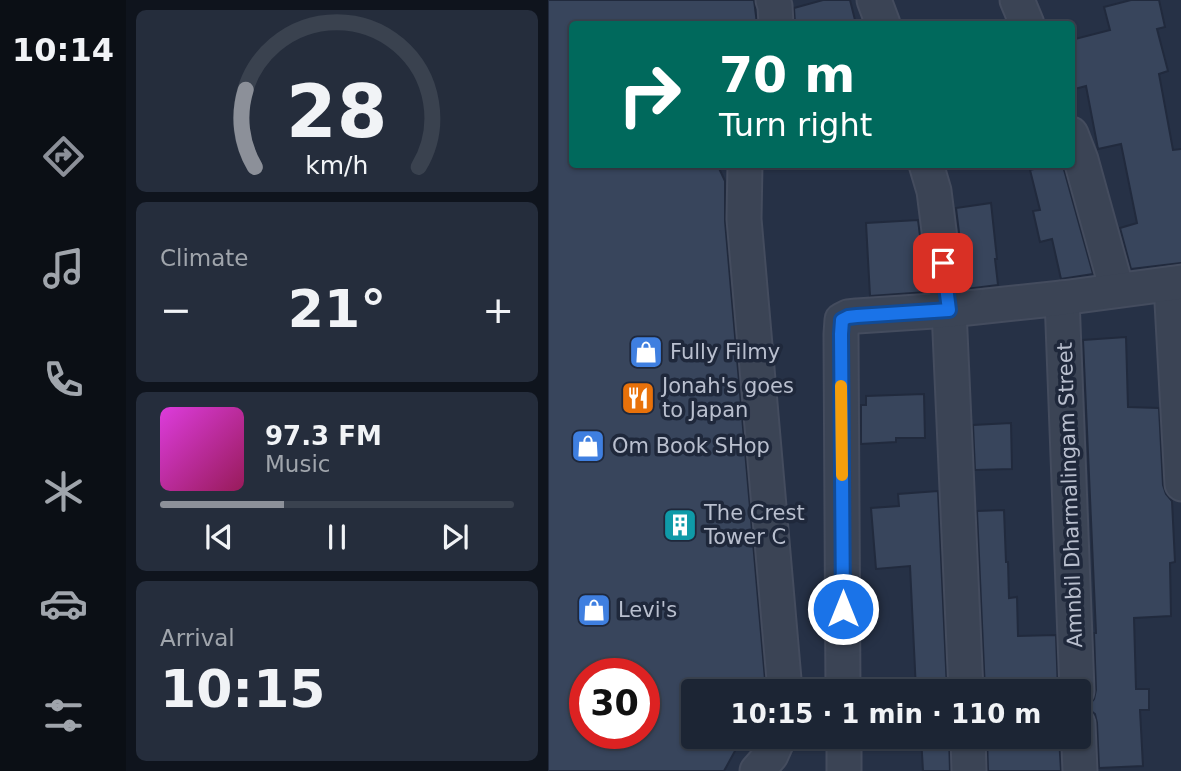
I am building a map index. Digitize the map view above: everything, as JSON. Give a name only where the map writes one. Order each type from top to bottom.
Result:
[{"type":"street","points":[[773,0],[776,21]]},
{"type":"street","points":[[874,0],[882,21]]},
{"type":"street","points":[[1017,0],[1026,21]]},
{"type":"street","points":[[1075,144],[1117,290]]},
{"type":"street","points":[[745,168],[743,219],[784,679]]},
{"type":"street","points":[[927,168],[934,191],[949,310],[965,679]]},
{"type":"street","points":[[843,679],[842,320],[857,316],[1062,298],[1176,283],[1181,484]]},
{"type":"street","name":"Amnbil Dharmalingam Street","points":[[1062,298],[1077,679]]},
{"type":"street","points":[[757,771],[774,749]]},
{"type":"street","points":[[844,749],[844,771]]},
{"type":"street","points":[[968,749],[969,771]]},
{"type":"street","points":[[1079,749],[1080,771]]},
{"type":"building","points":[[548,0],[754,0],[757,21],[569,21],[569,168],[719,168],[725,181],[725,221],[765,679],[681,679],[681,749],[735,751],[724,771],[548,771]]},
{"type":"building","points":[[823,0],[850,0],[855,21],[795,21],[794,8]]},
{"type":"building","points":[[1131,0],[1159,0],[1165,27],[1157,29],[1168,71],[1159,74],[1173,150],[1182,149],[1182,263],[1131,269],[1120,228],[1137,223],[1121,144],[1098,149],[1086,86],[1075,89],[1075,39],[1110,30],[1104,7]]},
{"type":"building","points":[[1064,168],[1093,274],[1061,279],[1052,239],[1040,242],[1033,211],[1040,210],[1030,170]]},
{"type":"building","points":[[991,203],[998,285],[966,289],[956,208]]},
{"type":"building","points":[[918,220],[927,292],[870,296],[866,223]]},
{"type":"building","points":[[1126,337],[1128,407],[1159,408],[1163,485],[1172,501],[1175,562],[1170,563],[1171,616],[1134,618],[1136,689],[1149,689],[1149,710],[1140,710],[1143,766],[1099,768],[1097,723],[1095,714],[1091,711],[1096,690],[1096,633],[1083,340]]},
{"type":"building","points":[[924,394],[925,438],[896,438],[896,442],[861,444],[861,405],[866,405],[866,396]]},
{"type":"building","points":[[1011,423],[1012,469],[975,470],[973,425]]},
{"type":"building","points":[[938,491],[947,679],[915,679],[910,566],[876,569],[871,508],[899,506],[898,494]]},
{"type":"building","points":[[1004,510],[1009,598],[1017,597],[1018,636],[1056,635],[1058,679],[984,679],[977,511]]},
{"type":"building","points":[[922,749],[949,749],[950,771],[923,771]]},
{"type":"building","points":[[987,749],[1060,749],[1061,771],[988,771]]},
{"type":"slow traffic","points":[[841,386],[842,475]]},
{"type":"place","name":"Fully Filmy","points":[[646,352]]},
{"type":"place","name":"Jonah's goes to Japan","points":[[638,398]]},
{"type":"place","name":"Om Book SHop","points":[[588,446]]},
{"type":"place","name":"The Crest Tower C","points":[[680,525]]},
{"type":"place","name":"Levi's","points":[[594,610]]},
{"type":"route","points":[[843,609],[842,320],[857,316],[949,310],[943,263]]}]
